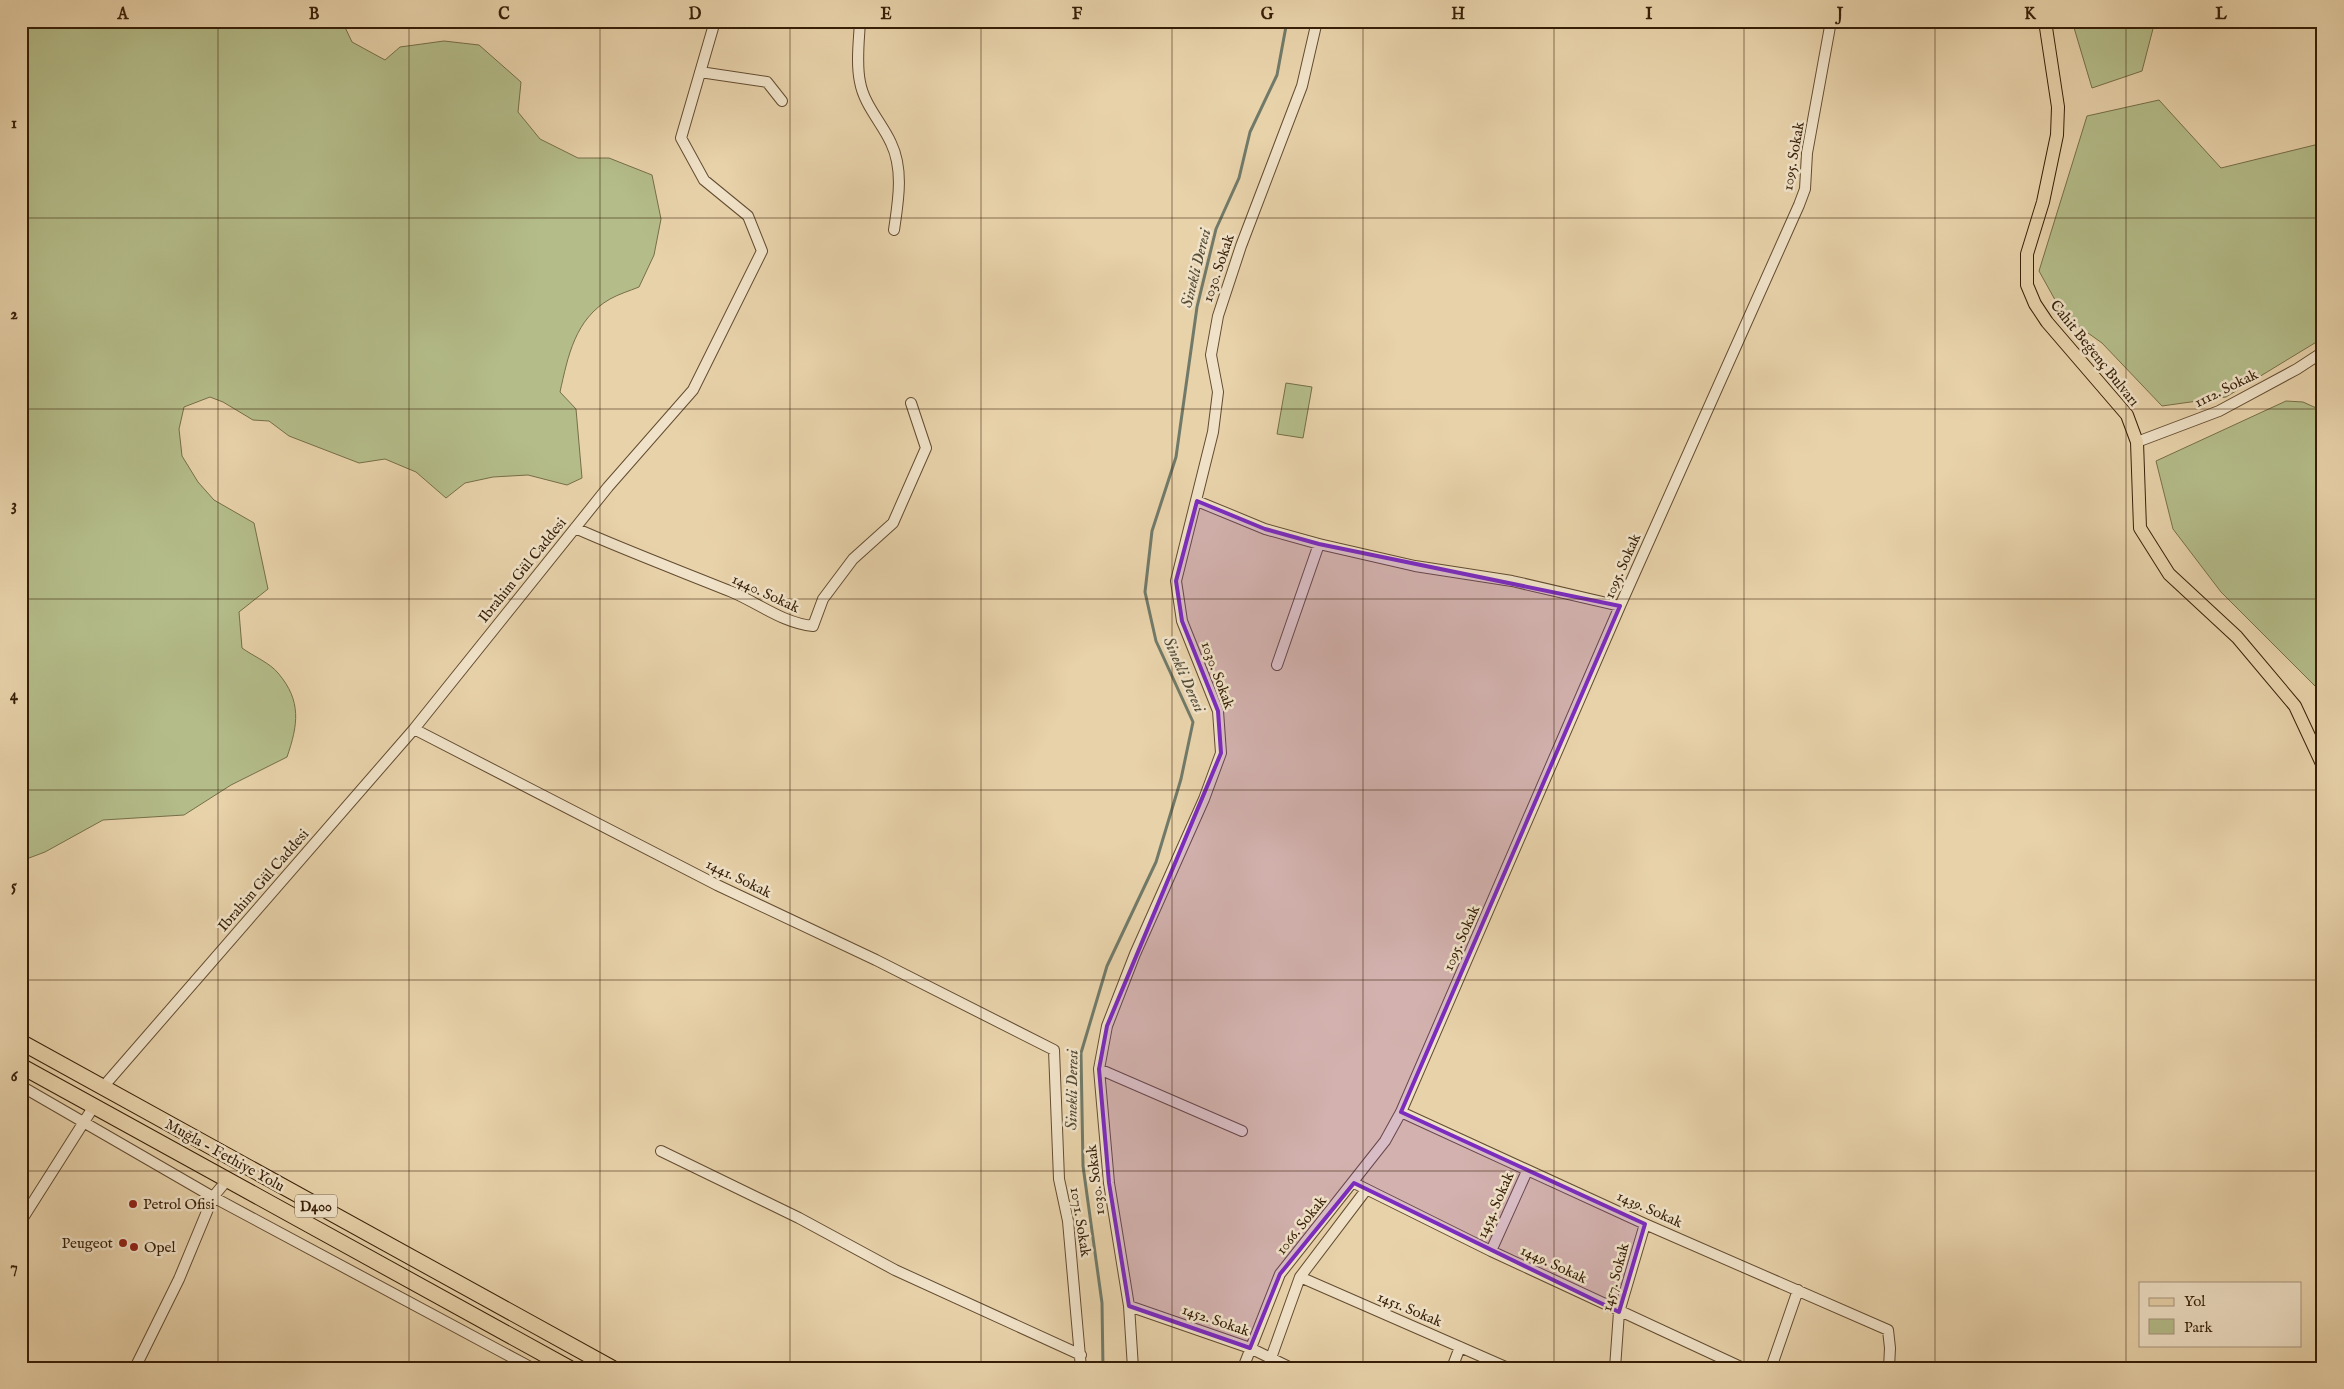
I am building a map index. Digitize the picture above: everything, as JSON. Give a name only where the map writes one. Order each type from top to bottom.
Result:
[{"type":"highway","name":"Muğla - Fethiye Yolu","points":[[21,1042],[612,1368]]},
{"type":"highway","name":"Muğla - Fethiye Yolu","points":[[21,1066],[569,1368]]},
{"type":"main road","name":"Cahit Beğenç Bulvarı","points":[[2045,21],[2058,107],[2057,135],[2043,202],[2027,254],[2027,285],[2035,304],[2048,322],[2127,414],[2137,442],[2140,528],[2169,574],[2237,637],[2295,706],[2323,766]]},
{"type":"street","name":"Ibrahim Gül Caddesi","points":[[103,1087],[414,729],[608,486],[692,390],[762,251],[748,216],[704,180],[682,138],[715,21]]},
{"type":"street","points":[[860,21],[860,82],[869,106],[892,144],[899,178],[899,197],[894,230]]},
{"type":"street","name":"1030. Sokak","points":[[1133,1368],[1129,1306],[1109,1183],[1099,1069],[1107,1026],[1136,954],[1204,799],[1221,753],[1218,711],[1182,621],[1176,581],[1213,432],[1218,392],[1211,355],[1218,316],[1251,219],[1302,86],[1317,21]]},
{"type":"street","name":"1095. Sokak","points":[[1401,1112],[1620,606],[1802,197],[1805,189],[1807,153],[1831,21]]},
{"type":"street","points":[[700,72],[767,82],[782,102]]},
{"type":"street","name":"1112. Sokak","points":[[2137,442],[2219,411],[2297,369],[2323,352]]},
{"type":"street","name":"1440. Sokak","points":[[575,528],[676,572],[734,593],[795,624],[813,626],[824,599],[853,559],[892,523],[926,448],[911,403]]},
{"type":"street","points":[[1197,501],[1265,529],[1318,544],[1415,566],[1512,581],[1620,606]]},
{"type":"street","points":[[1277,665],[1318,544]]},
{"type":"street","name":"1441. Sokak","points":[[414,729],[718,885],[876,960],[1054,1050]]},
{"type":"street","name":"1071. Sokak","points":[[1054,1050],[1058,1179],[1068,1221],[1081,1368]]},
{"type":"street","points":[[1099,1069],[1242,1131]]},
{"type":"street","points":[[21,1086],[213,1196],[532,1368]]},
{"type":"street","points":[[21,1221],[94,1106]]},
{"type":"street","name":"1439. Sokak","points":[[1401,1112],[1527,1171],[1888,1330],[1890,1348],[1889,1368]]},
{"type":"street","name":"1066. Sokak","points":[[1243,1368],[1280,1274],[1385,1142],[1401,1112]]},
{"type":"street","points":[[661,1151],[800,1218],[895,1270],[1081,1355]]},
{"type":"street","name":"1454. Sokak","points":[[1491,1251],[1527,1171]]},
{"type":"street","points":[[135,1368],[179,1280],[213,1196],[227,1180]]},
{"type":"street","name":"1449. Sokak","points":[[1354,1183],[1491,1251],[1743,1368]]},
{"type":"street","points":[[1270,1358],[1300,1277],[1366,1190]]},
{"type":"street","name":"1457. Sokak","points":[[1615,1368],[1620,1312],[1646,1224]]},
{"type":"street","name":"1451. Sokak","points":[[1300,1277],[1508,1368]]},
{"type":"street","points":[[1770,1368],[1798,1290]]},
{"type":"street","name":"1452. Sokak","points":[[1129,1306],[1250,1348],[1291,1368]]},
{"type":"street","points":[[1452,1368],[1460,1347]]},
{"type":"highlighted area","points":[[1197,501],[1265,529],[1319,544],[1620,606],[1401,1112],[1645,1224],[1619,1312],[1354,1183],[1280,1274],[1250,1348],[1129,1306],[1109,1183],[1099,1069],[1107,1026],[1221,753],[1218,711],[1182,621],[1176,581]]},
{"type":"green space","points":[[21,21],[342,21],[352,42],[385,60],[400,47],[444,41],[479,45],[521,82],[518,112],[540,139],[578,158],[609,158],[652,175],[661,219],[654,255],[639,287],[613,297],[598,307],[581,328],[570,352],[560,392],[576,409],[582,478],[567,485],[528,475],[493,477],[465,483],[446,498],[416,472],[385,459],[359,463],[289,436],[269,421],[253,420],[223,402],[210,397],[184,407],[179,429],[182,456],[198,482],[214,500],[254,523],[268,589],[239,612],[242,648],[275,669],[291,693],[296,714],[294,734],[287,757],[231,785],[184,815],[103,820],[45,852],[21,861]]},
{"type":"green space","points":[[2072,21],[2155,21],[2142,71],[2092,88]]},
{"type":"green space","points":[[2159,100],[2221,168],[2323,143],[2323,338],[2226,397],[2162,406],[2102,343],[2064,316],[2039,271],[2087,116]]},
{"type":"green space","points":[[1286,383],[1312,387],[1303,438],[1277,434]]},
{"type":"green space","points":[[2286,401],[2303,402],[2323,411],[2323,694],[2221,592],[2173,529],[2156,461]]},
{"type":"waterway","name":"Sinekli Deresi","points":[[1103,1368],[1102,1303],[1083,1166],[1081,1053],[1107,966],[1156,862],[1181,779],[1193,722],[1156,641],[1145,592],[1152,531],[1176,457],[1197,307],[1216,229],[1239,178],[1250,132],[1277,75],[1287,21]]},
{"type":"place","name":"Petrol Ofisi","points":[[133,1204]]},
{"type":"place","name":"Peugeot","points":[[123,1243]]},
{"type":"place","name":"Opel","points":[[134,1247]]}]
